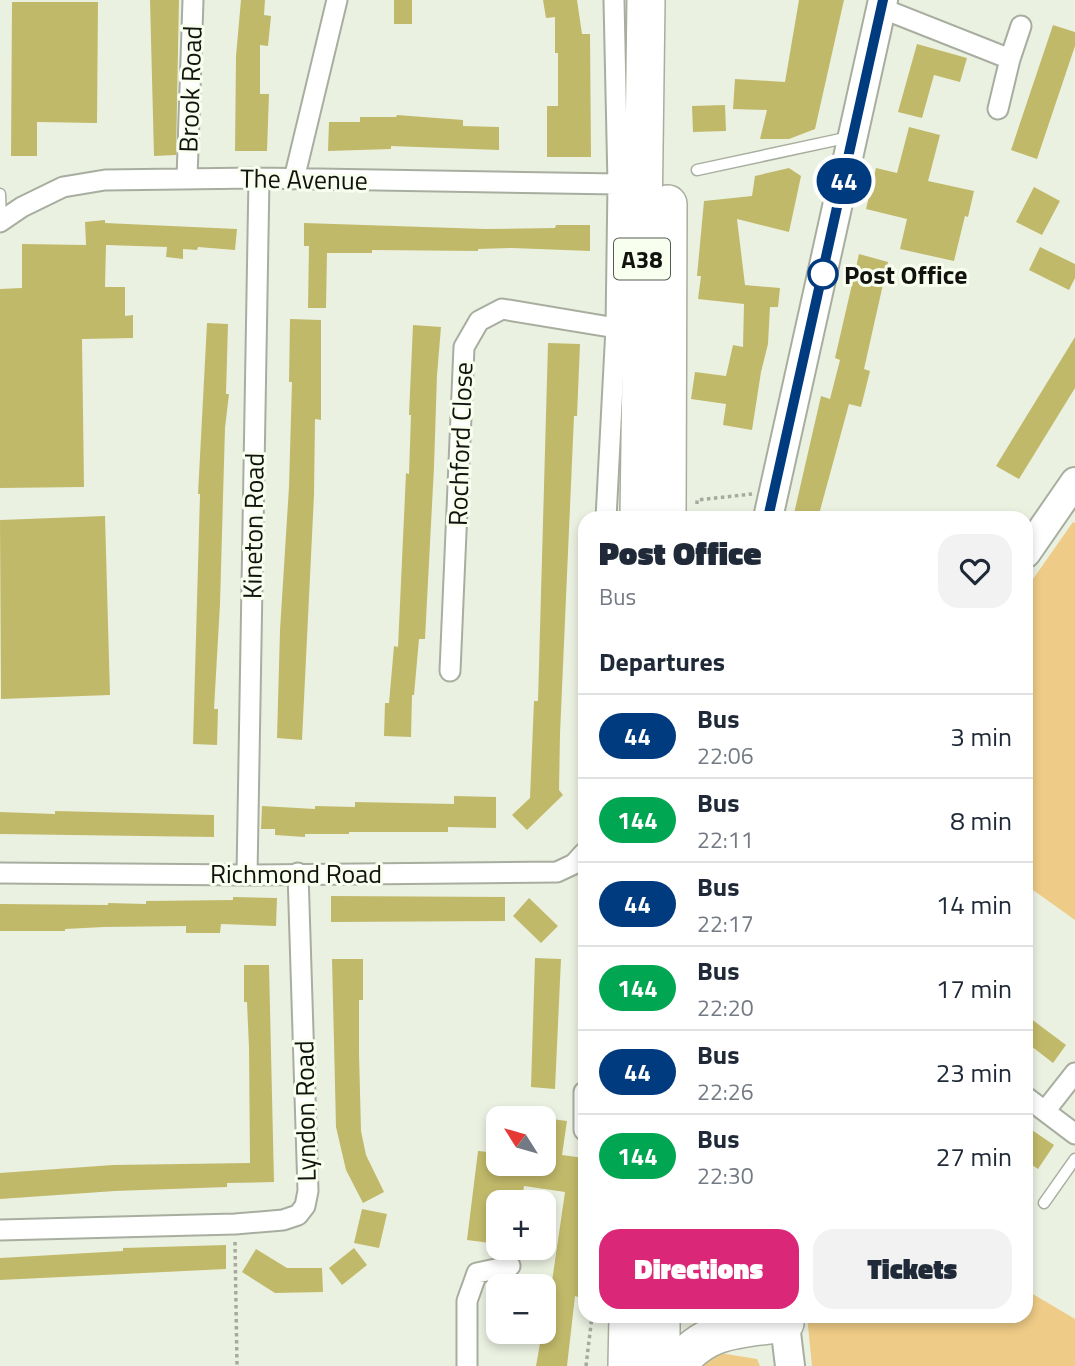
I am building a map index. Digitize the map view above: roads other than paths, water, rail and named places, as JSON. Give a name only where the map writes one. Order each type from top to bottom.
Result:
[{"type":"highway","name":"A38","points":[[639,511],[646,0]]},
{"type":"highway","name":"A38","points":[[671,0],[682,511]]},
{"type":"highway","points":[[628,1323],[628,1366]]},
{"type":"highway","points":[[661,1323],[661,1366]]},
{"type":"highway","points":[[677,1366],[695,1346],[708,1323]]},
{"type":"street","name":"Brook Road","points":[[187,178],[193,0]]},
{"type":"street","points":[[295,179],[337,0]]},
{"type":"street","points":[[606,511],[616,328],[618,184],[614,0]]},
{"type":"street","points":[[771,505],[882,4],[1010,59]]},
{"type":"street","points":[[998,109],[1021,26]]},
{"type":"street","name":"The Avenue","points":[[0,222],[22,206],[63,187],[105,180],[259,178],[618,184]]},
{"type":"street","name":"Kineton Road","points":[[247,874],[259,178]]},
{"type":"street","name":"Rochford Close","points":[[450,671],[464,347],[479,321],[502,309],[616,328]]},
{"type":"street","points":[[1033,543],[1075,482]]},
{"type":"street","name":"Richmond Road","points":[[0,873],[557,872],[578,860]]},
{"type":"street","name":"Lyndon Road","points":[[0,1230],[235,1224],[284,1220],[298,1215],[305,1206],[308,1191],[298,873]]},
{"type":"street","points":[[1045,1111],[1075,1073]]},
{"type":"street","points":[[1033,1102],[1075,1134]]},
{"type":"street","points":[[467,1366],[467,1301],[477,1273],[510,1266]]},
{"type":"street","points":[[784,1323],[790,1366]]},
{"type":"lane","points":[[697,170],[853,136]]},
{"type":"lane","points":[[0,194],[0,222]]},
{"type":"lane","points":[[1044,1203],[1075,1159]]},
{"type":"place","name":"Post Office","points":[[823,274]]}]
